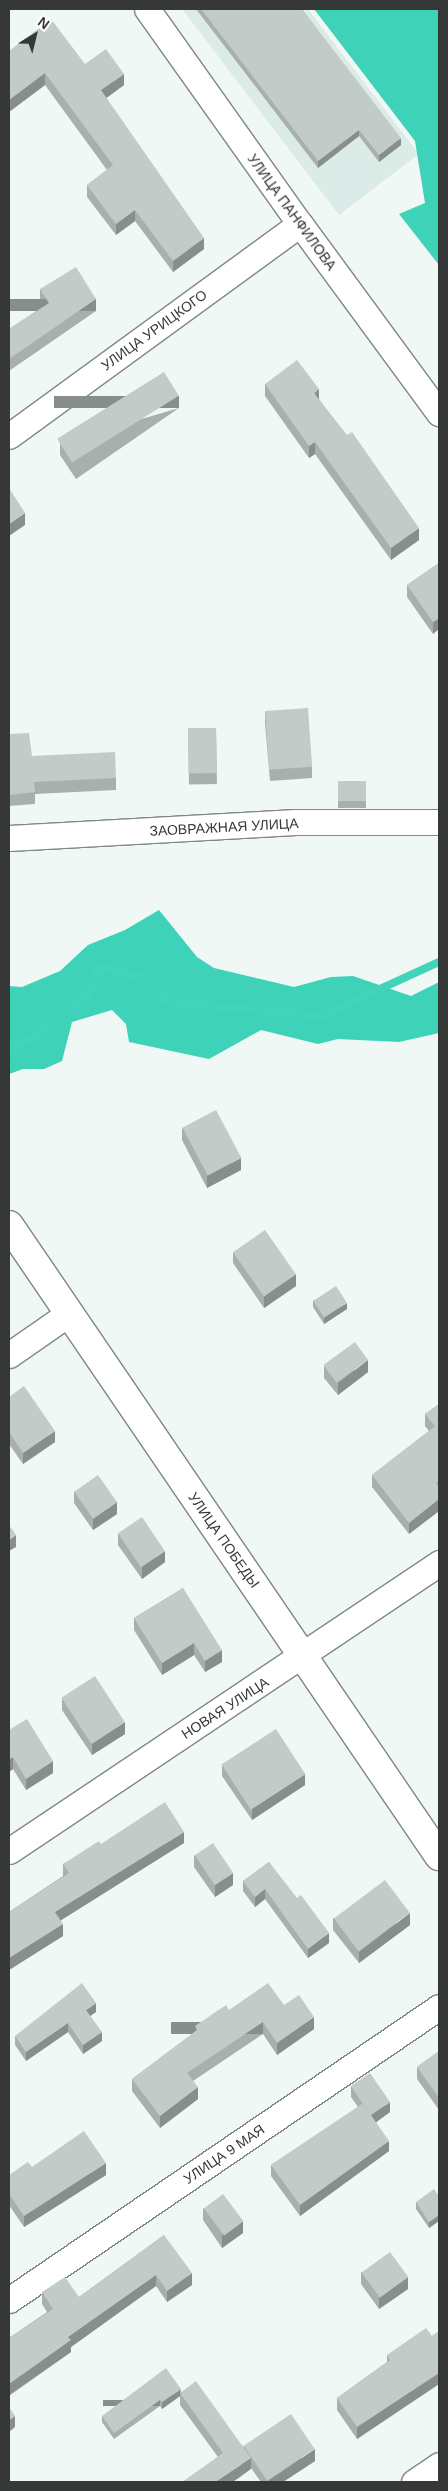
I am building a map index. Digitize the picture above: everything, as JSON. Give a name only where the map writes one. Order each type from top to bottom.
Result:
[{"type":"street","name":"УЛИЦА ПАНФИЛОВА","points":[[147,9],[300,224],[439,413]]},
{"type":"street","name":"УЛИЦА УРИЦКОГО","points":[[9,436],[300,224]]},
{"type":"street","name":"ЗАОВРАЖНАЯ УЛИЦА","points":[[9,838],[296,822],[439,822]]},
{"type":"street","name":"УЛИЦА ПОБЕДЫ","points":[[9,1225],[439,1856]]},
{"type":"street","points":[[9,1355],[68,1314]]},
{"type":"street","name":"НОВАЯ УЛИЦА","points":[[9,1851],[304,1656],[439,1563]]},
{"type":"street","name":"УЛИЦА 9 МАЯ","points":[[9,2300],[439,2007]]},
{"type":"street","points":[[414,2482],[439,2465]]},
{"type":"shaded area","points":[[182,9],[308,9],[419,154],[339,215]]},
{"type":"green space","points":[[314,9],[439,9],[439,265],[399,214],[425,203],[415,141]]},
{"type":"green space","points":[[159,910],[197,957],[214,968],[294,987],[331,977],[353,976],[411,996],[439,982],[439,1033],[399,1042],[338,1039],[318,1044],[261,1030],[209,1059],[129,1042],[126,1024],[112,1010],[72,1022],[62,1061],[44,1069],[23,1069],[9,1074],[9,986],[22,987],[60,971],[88,945],[125,930]]},
{"type":"building","points":[[201,9],[302,9],[401,138],[379,155],[359,130],[318,161]]},
{"type":"building","points":[[51,19],[85,64],[106,49],[124,74],[101,90],[204,238],[173,261],[135,210],[116,224],[87,185],[113,165],[45,73],[9,100],[9,51]]},
{"type":"building","points":[[76,267],[96,299],[9,359],[9,329],[49,303],[40,289]]},
{"type":"building","points":[[297,360],[319,389],[314,393],[347,435],[352,432],[419,528],[391,548],[315,442],[309,446],[265,384]]},
{"type":"building","points":[[164,372],[179,396],[72,463],[57,439]]},
{"type":"building","points":[[9,488],[25,513],[9,524]]},
{"type":"building","points":[[439,563],[439,618],[433,622],[407,585]]},
{"type":"building","points":[[308,708],[312,767],[269,770],[265,711]]},
{"type":"building","points":[[188,728],[216,728],[217,773],[189,773]]},
{"type":"building","points":[[29,733],[32,756],[115,752],[116,778],[34,782],[35,792],[9,795],[9,734]]},
{"type":"building","points":[[338,781],[366,781],[366,801],[338,801]]},
{"type":"building","points":[[216,1110],[241,1158],[208,1176],[182,1128]]},
{"type":"building","points":[[265,1230],[296,1274],[264,1297],[233,1252]]},
{"type":"building","points":[[336,1286],[347,1303],[324,1317],[313,1301]]},
{"type":"building","points":[[355,1342],[368,1360],[336,1383],[323,1365]]},
{"type":"building","points":[[24,1386],[55,1431],[23,1453],[9,1432],[9,1397]]},
{"type":"building","points":[[439,1404],[439,1480],[436,1483],[439,1487],[439,1499],[409,1523],[372,1475],[435,1426],[425,1414]]},
{"type":"building","points":[[98,1475],[117,1502],[93,1519],[74,1492]]},
{"type":"building","points":[[142,1517],[165,1551],[141,1567],[118,1533]]},
{"type":"building","points":[[9,1525],[16,1535],[9,1540]]},
{"type":"building","points":[[183,1588],[222,1650],[205,1661],[194,1643],[162,1663],[134,1618]]},
{"type":"building","points":[[95,1676],[125,1722],[91,1744],[61,1698]]},
{"type":"building","points":[[27,1719],[53,1761],[26,1779],[13,1757],[9,1760],[9,1730]]},
{"type":"building","points":[[276,1729],[305,1774],[251,1810],[221,1764]]},
{"type":"building","points":[[165,1802],[184,1832],[55,1912],[63,1924],[9,1958],[9,1912],[69,1873],[63,1864],[99,1841],[101,1844]]},
{"type":"building","points":[[213,1843],[233,1873],[215,1885],[195,1855]]},
{"type":"building","points":[[269,1862],[297,1898],[301,1895],[329,1933],[308,1949],[265,1889],[255,1897],[243,1881]]},
{"type":"building","points":[[385,1880],[410,1913],[359,1951],[334,1919]]},
{"type":"building","points":[[82,1983],[96,2003],[86,2010],[102,2032],[83,2045],[68,2023],[26,2052],[15,2036]]},
{"type":"building","points":[[268,1983],[284,2005],[299,1995],[314,2017],[277,2043],[263,2022],[187,2073],[198,2087],[160,2116],[132,2079],[197,2030],[195,2026],[226,2005],[229,2010]]},
{"type":"building","points":[[439,2051],[439,2098],[417,2067]]},
{"type":"building","points":[[370,2073],[390,2102],[371,2115],[389,2141],[300,2205],[271,2165],[362,2104],[368,2112],[351,2086]]},
{"type":"building","points":[[84,2131],[106,2163],[24,2216],[9,2194],[9,2175],[28,2162],[32,2167]]},
{"type":"building","points":[[434,2189],[439,2196],[439,2215],[429,2222],[416,2202]]},
{"type":"building","points":[[223,2194],[243,2221],[224,2236],[204,2208]]},
{"type":"building","points":[[164,2235],[192,2273],[167,2291],[156,2275],[68,2337],[71,2340],[9,2384],[9,2338],[53,2309],[42,2292],[65,2277],[79,2297]]},
{"type":"building","points":[[390,2252],[408,2277],[380,2298],[362,2273]]},
{"type":"building","points":[[426,2328],[432,2336],[439,2331],[439,2373],[357,2427],[337,2398],[390,2360],[387,2355]]},
{"type":"building","points":[[166,2368],[181,2389],[162,2402],[160,2400],[114,2433],[102,2416]]},
{"type":"building","points":[[196,2381],[251,2458],[215,2482],[182,2482],[223,2453],[180,2393]]},
{"type":"building","points":[[9,2407],[15,2416],[9,2420]]},
{"type":"building","points":[[291,2414],[314,2449],[267,2481],[244,2446]]},
{"type":"waterway","points":[[9,1048],[29,1040],[87,995],[100,967],[141,977],[168,1002],[321,1016],[439,962]]}]
